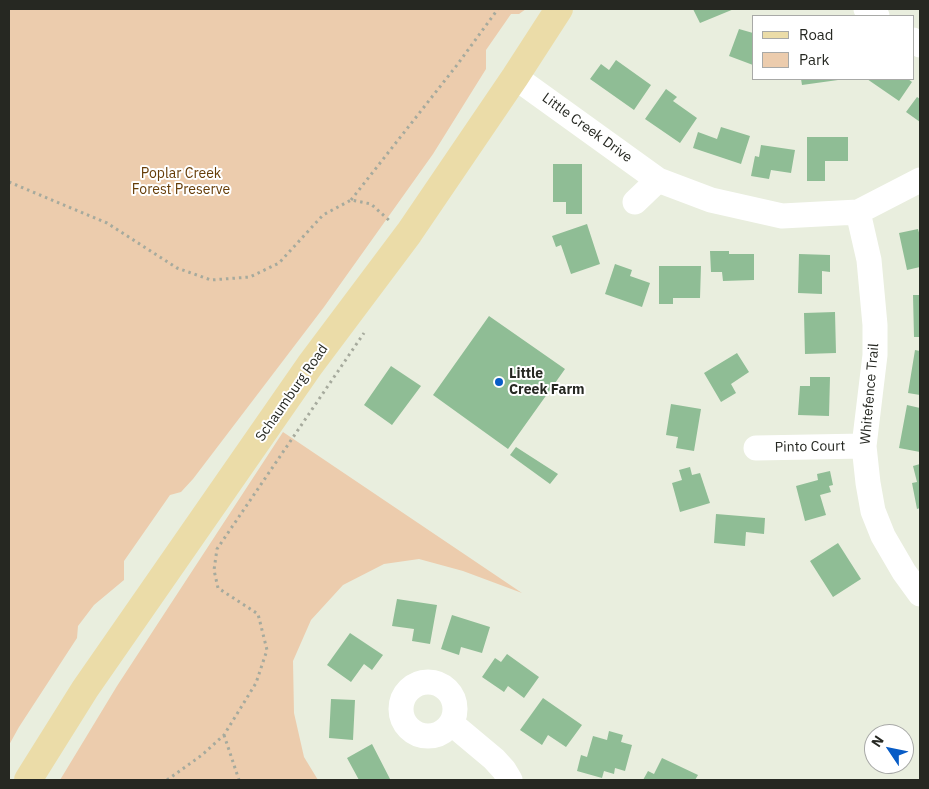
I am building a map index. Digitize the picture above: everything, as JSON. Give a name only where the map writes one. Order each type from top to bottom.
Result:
[{"type":"main road","name":"Schaumburg Road","points":[[28,780],[85,689],[310,365],[409,233],[559,9]]},
{"type":"street","name":"Little Creek Drive","points":[[515,77],[658,180],[711,200],[782,216],[858,212],[920,180]]},
{"type":"street","points":[[635,202],[658,180]]},
{"type":"street","name":"Whitefence Trail","points":[[858,212],[869,260],[875,325],[875,355],[864,446],[868,483],[873,511],[904,572],[920,594]]},
{"type":"street","name":"Pinto Court","points":[[756,448],[864,446]]},
{"type":"street","points":[[451,723],[494,758],[510,780]]},
{"type":"path","points":[[9,182],[107,223],[177,268],[211,280],[250,277],[280,263],[323,215],[351,200],[457,65],[498,9]]},
{"type":"path","points":[[351,200],[371,204],[394,224],[409,233]]},
{"type":"path","points":[[167,780],[202,756],[224,735],[256,683],[267,650],[258,614],[218,588],[214,570],[217,549],[367,328]]},
{"type":"path","points":[[224,735],[239,780]]},
{"type":"green space","name":"Poplar Creek Forest Preserve","points":[[9,9],[526,9],[519,14],[511,14],[486,50],[486,69],[433,154],[324,307],[193,479],[181,492],[170,495],[124,561],[124,580],[94,605],[78,626],[77,638],[9,745]]},
{"type":"green space","points":[[283,432],[522,593],[463,571],[419,559],[384,564],[343,585],[311,620],[293,661],[294,713],[304,757],[318,780],[60,780],[117,686]]},
{"type":"building","points":[[693,9],[734,9],[700,23]]},
{"type":"building","points":[[739,29],[752,33],[752,65],[729,56]]},
{"type":"building","points":[[616,60],[651,85],[634,110],[590,79],[601,64],[609,70]]},
{"type":"building","points":[[801,80],[838,80],[802,85]]},
{"type":"building","points":[[868,80],[909,80],[912,82],[899,101]]},
{"type":"building","points":[[666,89],[677,97],[673,101],[697,118],[680,143],[645,119]]},
{"type":"building","points":[[917,97],[920,99],[920,122],[906,112]]},
{"type":"building","points":[[721,127],[750,136],[741,164],[693,148],[698,132],[717,139]]},
{"type":"building","points":[[807,137],[848,137],[848,161],[825,161],[825,181],[807,181]]},
{"type":"building","points":[[761,145],[795,150],[791,173],[771,170],[769,179],[751,176],[755,156],[759,157]]},
{"type":"building","points":[[553,164],[582,164],[582,214],[566,214],[566,202],[553,202]]},
{"type":"building","points":[[587,224],[600,264],[571,274],[561,245],[556,247],[552,236]]},
{"type":"building","points":[[918,229],[920,236],[920,267],[907,270],[899,233]]},
{"type":"building","points":[[710,251],[729,251],[729,254],[754,254],[754,280],[723,281],[722,272],[711,272]]},
{"type":"building","points":[[799,254],[830,255],[830,272],[822,271],[822,294],[798,293]]},
{"type":"building","points":[[615,264],[632,270],[630,276],[650,283],[642,307],[605,294]]},
{"type":"building","points":[[659,266],[701,266],[700,298],[673,298],[673,304],[659,304]]},
{"type":"building","points":[[913,295],[920,295],[920,337],[914,337]]},
{"type":"building","points":[[835,312],[836,353],[805,354],[804,313]]},
{"type":"building","name":"Little Creek Farm","points":[[489,316],[565,369],[508,449],[433,395]]},
{"type":"building","points":[[915,350],[920,351],[920,395],[908,393]]},
{"type":"building","points":[[737,353],[749,372],[731,384],[736,393],[721,402],[704,373]]},
{"type":"building","points":[[391,366],[421,386],[392,425],[364,405]]},
{"type":"building","points":[[810,377],[830,377],[829,416],[798,415],[800,386],[810,386]]},
{"type":"building","points":[[671,404],[701,409],[694,451],[676,448],[678,437],[666,435]]},
{"type":"building","points":[[907,405],[920,408],[920,452],[899,448]]},
{"type":"building","points":[[516,447],[558,474],[550,484],[510,455]]},
{"type":"building","points":[[920,464],[920,508],[917,509],[912,483],[917,482],[913,466]]},
{"type":"building","points":[[690,467],[692,475],[700,473],[710,503],[680,512],[672,483],[682,480],[679,470]]},
{"type":"building","points":[[830,471],[833,485],[829,486],[831,492],[820,495],[826,515],[805,521],[796,486],[818,480],[817,474]]},
{"type":"building","points":[[716,514],[765,518],[764,534],[746,532],[745,546],[714,543]]},
{"type":"building","points":[[838,543],[861,579],[833,597],[810,561]]},
{"type":"building","points":[[397,599],[437,605],[430,644],[412,641],[414,629],[392,626]]},
{"type":"building","points":[[452,615],[490,627],[482,653],[461,647],[459,655],[441,649]]},
{"type":"building","points":[[350,633],[383,655],[372,670],[364,664],[351,682],[327,665]]},
{"type":"building","points":[[507,654],[539,677],[524,698],[508,686],[504,692],[482,677],[495,658],[501,662]]},
{"type":"building","points":[[543,698],[582,725],[566,747],[548,735],[542,745],[520,730]]},
{"type":"building","points":[[331,699],[355,700],[353,740],[329,738]]},
{"type":"building","points":[[609,731],[623,735],[621,742],[632,745],[625,771],[615,768],[614,774],[604,771],[602,778],[577,771],[581,755],[587,757],[593,736],[607,740]]},
{"type":"building","points":[[372,744],[390,779],[388,780],[359,780],[347,758]]},
{"type":"building","points":[[662,758],[698,775],[695,780],[643,780],[648,771],[654,774]]},
{"type":"place","name":"Little Creek Farm","points":[[499,382]]}]
